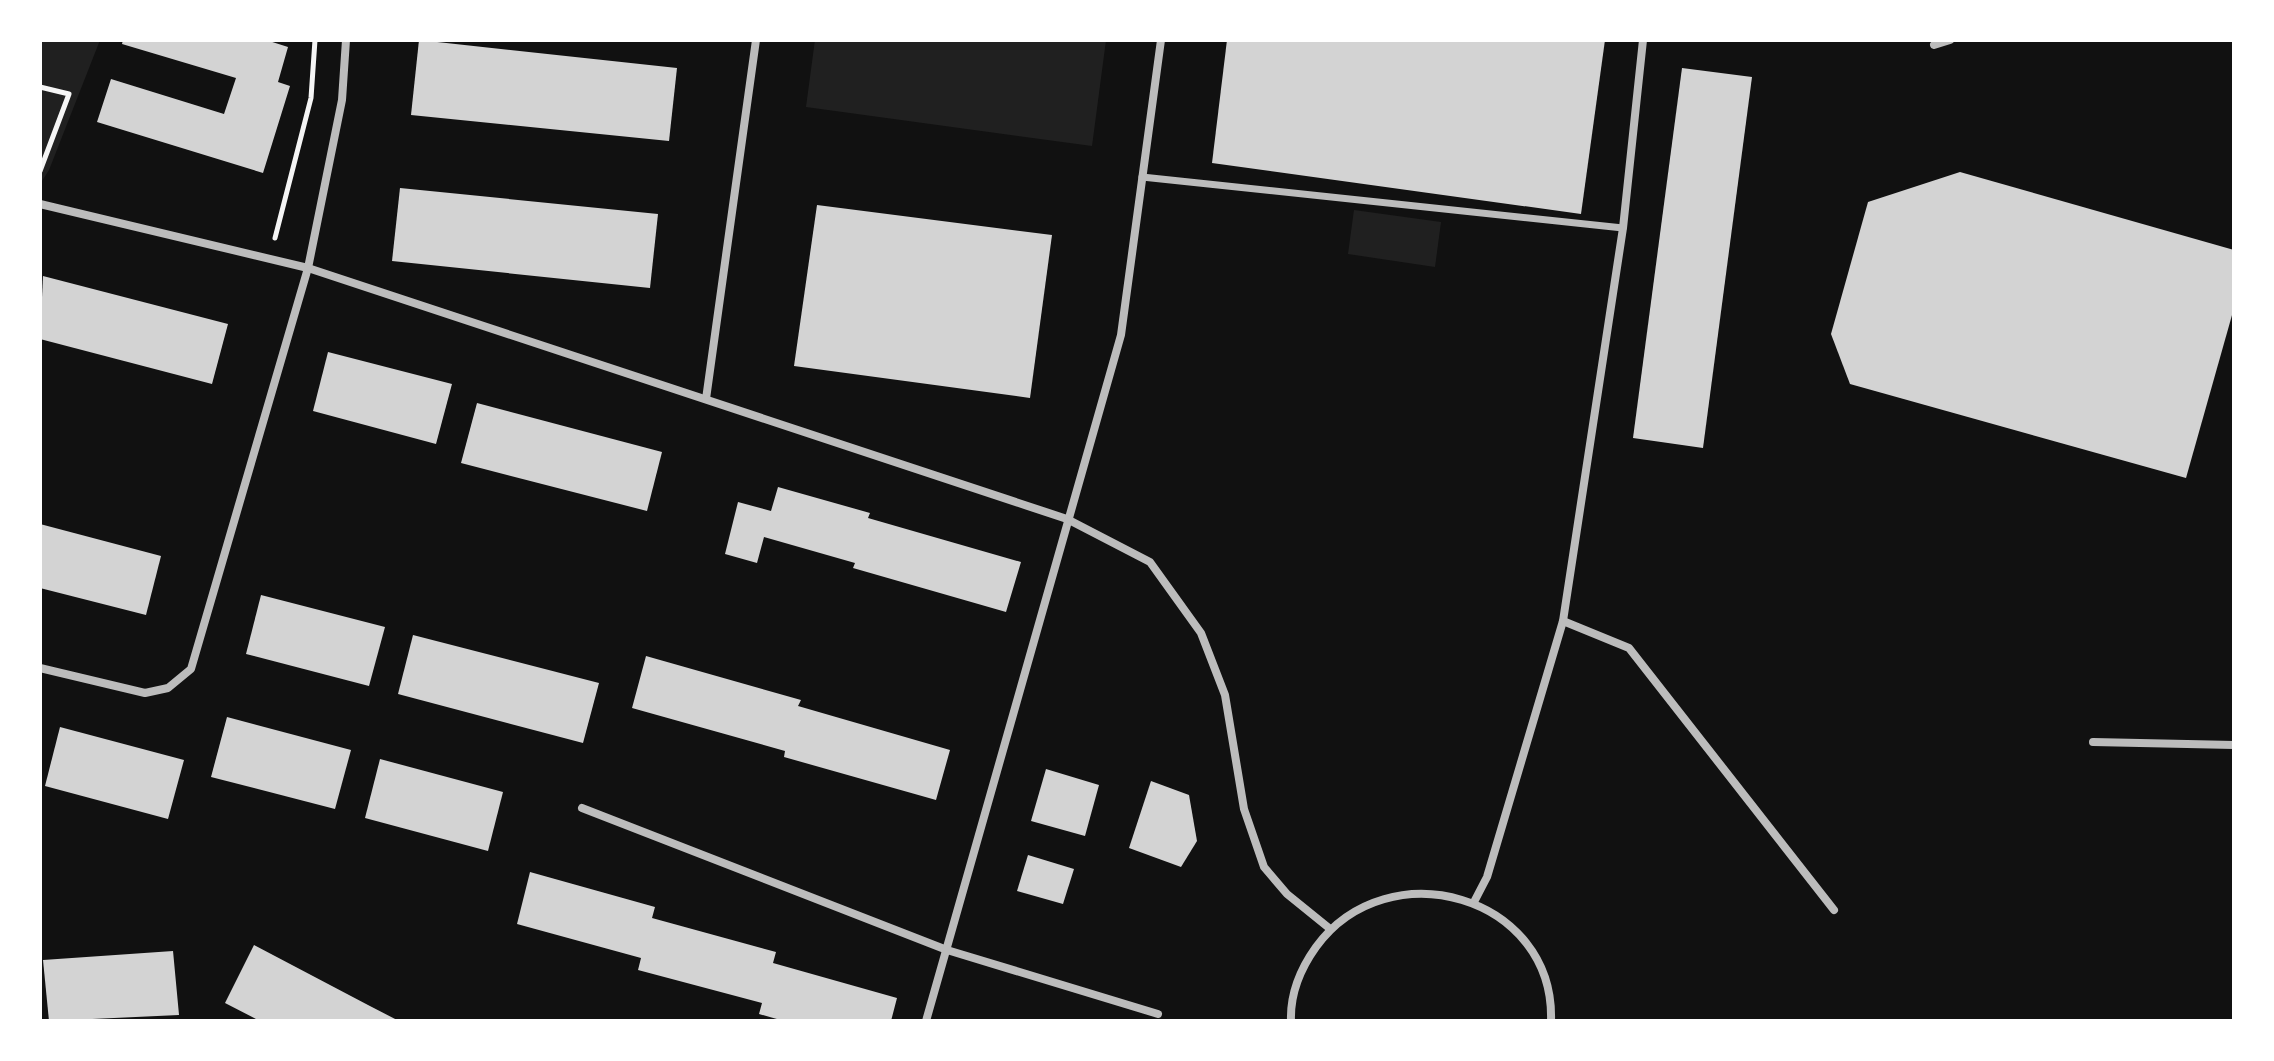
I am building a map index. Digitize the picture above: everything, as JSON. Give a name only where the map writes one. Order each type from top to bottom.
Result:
[{"type":"street","points":[[706,399],[756,40]]},
{"type":"street","points":[[926,1021],[1121,335],[1161,40]]},
{"type":"street","points":[[1474,902],[1487,877],[1563,621],[1623,228],[1643,40]]},
{"type":"street","points":[[1934,45],[1950,40]]},
{"type":"street","points":[[40,668],[145,693],[168,688],[191,669],[308,268],[342,100],[346,41]]},
{"type":"street","points":[[1142,177],[1623,228]]},
{"type":"street","points":[[40,204],[308,268],[1067,519],[1150,562],[1201,633],[1225,695],[1244,809],[1264,867],[1287,894],[1329,928]]},
{"type":"street","points":[[1563,621],[1629,648],[1834,910]]},
{"type":"street","points":[[2093,742],[2234,745]]},
{"type":"street","points":[[582,808],[947,950],[1158,1014]]},
{"type":"street","points":[[1291,1021],[1291,1007],[1303,965],[1329,928],[1361,906],[1398,894],[1437,892],[1474,902],[1511,927],[1538,962],[1552,1004],[1551,1021]]},
{"type":"path","points":[[274,245],[311,98],[315,40]]},
{"type":"path","points":[[40,87],[69,94],[40,171]]},
{"type":"shaded area","points":[[40,40],[100,40],[49,170],[40,184]]},
{"type":"shaded area","points":[[815,40],[1106,40],[1092,146],[806,107]]},
{"type":"shaded area","points":[[1354,210],[1441,222],[1435,267],[1348,254]]},
{"type":"building","points":[[123,40],[266,40],[288,47],[278,82],[290,86],[263,173],[97,122],[111,79],[224,114],[236,78],[122,44]]},
{"type":"building","points":[[419,40],[677,68],[669,141],[411,115]]},
{"type":"building","points":[[1227,40],[1605,40],[1581,214],[1212,163]]},
{"type":"building","points":[[1682,68],[1752,77],[1703,448],[1633,438]]},
{"type":"building","points":[[1960,172],[2234,250],[2234,308],[2186,478],[1850,384],[1831,334],[1868,202]]},
{"type":"building","points":[[400,188],[658,214],[650,288],[392,261]]},
{"type":"building","points":[[817,205],[1052,235],[1030,398],[794,366]]},
{"type":"building","points":[[43,276],[228,324],[212,384],[40,339]]},
{"type":"building","points":[[328,352],[452,384],[436,444],[313,411]]},
{"type":"building","points":[[477,403],[662,452],[647,511],[461,463]]},
{"type":"building","points":[[778,487],[870,513],[868,518],[1021,562],[1006,612],[853,568],[855,563],[764,537],[757,563],[725,554],[738,502],[771,511]]},
{"type":"building","points":[[40,524],[161,556],[146,615],[40,588]]},
{"type":"building","points":[[261,595],[385,627],[369,686],[246,654]]},
{"type":"building","points":[[413,635],[599,683],[583,743],[398,694]]},
{"type":"building","points":[[646,656],[801,700],[798,706],[950,750],[936,800],[784,757],[785,751],[632,708]]},
{"type":"building","points":[[227,717],[351,750],[335,809],[211,777]]},
{"type":"building","points":[[60,727],[184,760],[168,819],[45,786]]},
{"type":"building","points":[[380,759],[503,792],[488,851],[365,818]]},
{"type":"building","points":[[1046,769],[1099,785],[1085,836],[1031,821]]},
{"type":"building","points":[[1151,781],[1189,795],[1197,841],[1181,867],[1129,848]]},
{"type":"building","points":[[1028,855],[1074,869],[1063,904],[1017,891]]},
{"type":"building","points":[[530,872],[655,907],[652,918],[776,952],[773,963],[897,998],[891,1021],[784,1021],[759,1014],[762,1003],[638,970],[641,958],[517,924]]},
{"type":"building","points":[[254,945],[399,1021],[260,1021],[225,1003]]},
{"type":"building","points":[[173,951],[179,1015],[49,1021],[43,960]]}]
